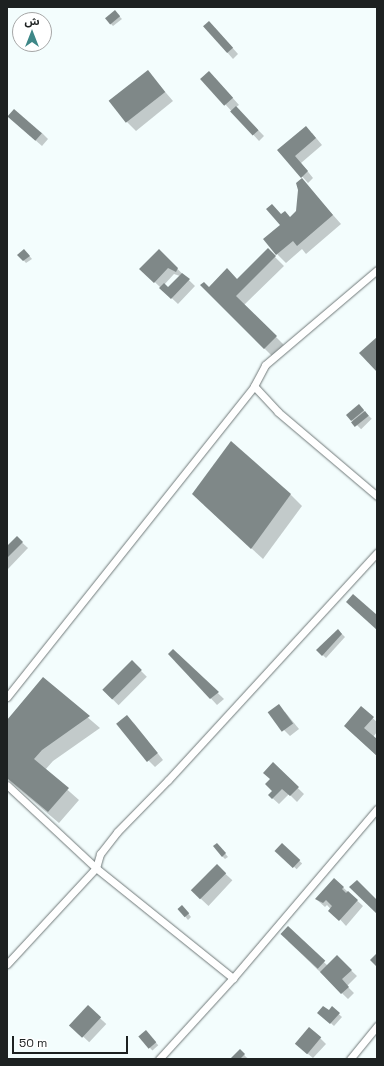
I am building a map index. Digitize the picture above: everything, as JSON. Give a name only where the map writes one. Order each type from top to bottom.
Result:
[{"type":"lane","points":[[7,697],[254,386],[265,365],[377,270]]},
{"type":"lane","points":[[254,386],[278,412],[377,496]]},
{"type":"lane","points":[[7,964],[96,868],[100,854],[117,832],[168,780],[377,553]]},
{"type":"lane","points":[[7,785],[96,868],[232,978]]},
{"type":"lane","points":[[159,1059],[232,978],[377,810]]},
{"type":"lane","points":[[350,1059],[377,1026]]},
{"type":"building","points":[[115,10],[120,16],[110,24],[105,18]]},
{"type":"building","points":[[209,21],[233,48],[227,53],[203,26]]},
{"type":"building","points":[[148,70],[165,92],[126,123],[109,101]]},
{"type":"building","points":[[209,71],[233,98],[224,106],[200,79]]},
{"type":"building","points":[[236,106],[259,130],[253,136],[230,111]]},
{"type":"building","points":[[14,109],[42,133],[35,141],[7,117]]},
{"type":"building","points":[[306,126],[316,138],[295,156],[308,171],[301,178],[277,150]]},
{"type":"building","points":[[302,178],[333,215],[297,246],[293,241],[276,255],[263,239],[280,225],[266,209],[272,204],[281,214],[285,211],[290,217],[296,211],[298,190],[296,183]]},
{"type":"building","points":[[268,248],[276,256],[236,296],[277,336],[264,349],[200,285],[204,282],[209,287],[227,268],[237,279]]},
{"type":"building","points":[[24,249],[30,256],[23,261],[17,255]]},
{"type":"building","points":[[159,249],[178,268],[176,272],[168,268],[154,283],[139,269]]},
{"type":"building","points":[[182,273],[190,279],[171,299],[159,288],[164,283],[168,287]]},
{"type":"building","points":[[377,337],[377,372],[359,353]]},
{"type":"building","points":[[359,404],[364,410],[351,421],[346,415]]},
{"type":"building","points":[[365,411],[369,416],[355,427],[351,422]]},
{"type":"building","points":[[231,441],[291,494],[251,549],[192,494]]},
{"type":"building","points":[[17,536],[23,542],[7,558],[7,546]]},
{"type":"building","points":[[353,594],[377,615],[377,630],[346,602]]},
{"type":"building","points":[[338,629],[342,634],[322,656],[316,650]]},
{"type":"building","points":[[173,649],[219,692],[210,699],[168,654]]},
{"type":"building","points":[[132,660],[142,670],[112,700],[102,690]]},
{"type":"building","points":[[43,677],[90,716],[42,750],[34,759],[69,788],[48,812],[7,778],[7,720]]},
{"type":"building","points":[[279,704],[293,723],[282,732],[268,712]]},
{"type":"building","points":[[361,706],[374,717],[364,728],[377,739],[377,756],[344,726]]},
{"type":"building","points":[[127,715],[158,753],[147,762],[116,724]]},
{"type":"building","points":[[273,762],[299,787],[290,796],[282,789],[272,799],[268,795],[272,791],[265,784],[270,779],[263,773]]},
{"type":"building","points":[[217,843],[226,853],[222,857],[213,846]]},
{"type":"building","points":[[282,843],[300,860],[293,868],[274,851]]},
{"type":"building","points":[[217,864],[226,873],[200,899],[191,890]]},
{"type":"building","points":[[334,878],[344,887],[342,889],[346,893],[348,891],[358,900],[339,921],[328,911],[332,906],[326,900],[323,903],[315,899]]},
{"type":"building","points":[[357,880],[377,900],[377,914],[349,887]]},
{"type":"building","points":[[182,905],[189,913],[185,917],[177,909]]},
{"type":"building","points":[[288,926],[325,961],[318,969],[280,934]]},
{"type":"building","points":[[377,953],[377,967],[370,960]]},
{"type":"building","points":[[337,955],[352,970],[342,979],[349,987],[341,994],[320,972]]},
{"type":"building","points":[[88,1005],[101,1017],[82,1038],[69,1025]]},
{"type":"building","points":[[323,1006],[329,1010],[332,1006],[340,1013],[330,1024],[317,1013]]},
{"type":"building","points":[[309,1027],[321,1037],[307,1054],[295,1044]]},
{"type":"building","points":[[146,1030],[156,1042],[149,1049],[138,1036]]},
{"type":"building","points":[[240,1049],[245,1054],[240,1059],[230,1059]]}]
